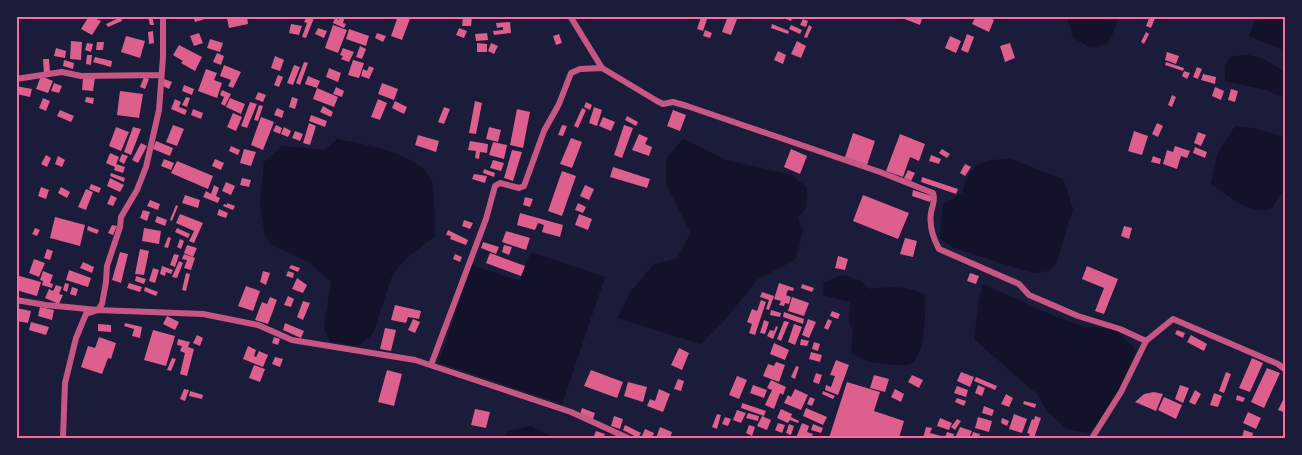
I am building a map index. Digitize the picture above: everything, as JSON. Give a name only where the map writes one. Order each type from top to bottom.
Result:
[{"type":"street","points":[[63,438],[65,383],[76,338],[86,314],[98,310],[102,304],[107,266],[121,217],[137,190],[146,167],[159,110],[163,16]]},
{"type":"street","points":[[570,16],[602,68],[663,104],[673,102],[687,106],[880,172],[933,193],[935,197],[931,214],[933,238],[939,249],[1019,284],[1029,295],[1146,341]]},
{"type":"street","points":[[430,365],[486,219],[495,186],[500,183],[519,188],[524,186],[544,131],[567,89],[571,74],[580,69],[602,68]]},
{"type":"street","points":[[16,79],[62,72],[81,76],[160,75]]},
{"type":"street","points":[[16,300],[98,310],[203,314],[258,325],[292,340],[331,345],[430,365],[571,412],[628,438]]},
{"type":"street","points":[[1092,438],[1121,392],[1146,341],[1173,319],[1278,364],[1286,370]]},
{"type":"shaded area","points":[[1067,16],[1118,17],[1107,44],[1090,48],[1073,37]]},
{"type":"shaded area","points":[[1260,17],[1285,17],[1285,50],[1249,36],[1255,21]]},
{"type":"shaded area","points":[[1248,55],[1264,59],[1285,72],[1285,98],[1266,90],[1225,81],[1225,67],[1230,57]]},
{"type":"shaded area","points":[[1235,126],[1285,137],[1285,188],[1271,209],[1247,207],[1211,184],[1217,154]]},
{"type":"shaded area","points":[[337,139],[389,151],[415,162],[431,179],[433,190],[435,236],[408,257],[393,273],[373,334],[358,346],[330,342],[324,328],[331,282],[310,263],[271,244],[265,236],[260,204],[264,162],[282,146],[325,150]]},
{"type":"shaded area","points":[[683,139],[726,160],[792,175],[807,188],[806,208],[798,218],[803,231],[796,259],[758,279],[724,321],[701,344],[617,318],[631,291],[654,264],[676,259],[691,233],[666,184],[666,159]]},
{"type":"shaded area","points":[[1011,159],[1063,179],[1073,209],[1056,264],[1048,271],[1034,273],[1016,268],[952,247],[940,238],[943,204],[962,193],[973,168],[991,160]]},
{"type":"shaded area","points":[[531,252],[605,277],[562,404],[439,363],[472,265],[520,281]]},
{"type":"shaded area","points":[[843,275],[861,281],[870,289],[898,287],[925,294],[922,340],[920,350],[913,362],[903,365],[877,363],[851,352],[853,331],[849,324],[850,302],[823,295],[824,282]]},
{"type":"shaded area","points":[[983,284],[1085,327],[1115,329],[1136,350],[1111,405],[1089,433],[1067,429],[1048,412],[1037,394],[974,339]]},
{"type":"shaded area","points":[[531,426],[554,438],[504,438],[508,431]]},
{"type":"building","points":[[89,16],[101,21],[92,35],[81,29]]},
{"type":"building","points":[[152,16],[154,25],[150,25],[148,17]]},
{"type":"building","points":[[193,16],[212,16],[212,17],[195,22]]},
{"type":"building","points":[[247,16],[248,24],[229,28],[227,18]]},
{"type":"building","points":[[307,16],[314,18],[306,38],[302,37]]},
{"type":"building","points":[[340,16],[345,16],[344,28],[333,23],[335,18],[339,20]]},
{"type":"building","points":[[398,16],[411,16],[402,40],[391,36]]},
{"type":"building","points":[[463,16],[472,16],[471,26],[462,26]]},
{"type":"building","points":[[728,16],[737,19],[731,35],[722,32]]},
{"type":"building","points":[[779,16],[793,16],[791,21]]},
{"type":"building","points":[[903,16],[923,16],[920,25],[902,18]]},
{"type":"building","points":[[976,16],[986,16],[994,20],[989,32],[972,24]]},
{"type":"building","points":[[1150,16],[1155,18],[1151,28],[1146,26]]},
{"type":"building","points":[[121,17],[122,21],[108,27],[106,24]]},
{"type":"building","points":[[701,17],[707,19],[703,31],[697,29]]},
{"type":"building","points":[[803,19],[808,21],[806,27],[800,25]]},
{"type":"building","points":[[510,22],[511,33],[494,35],[493,31],[503,30],[503,27],[497,28],[496,23]]},
{"type":"building","points":[[291,24],[302,26],[299,35],[289,33]]},
{"type":"building","points":[[772,24],[789,31],[788,34],[771,28]]},
{"type":"building","points":[[333,25],[347,30],[338,53],[325,48]]},
{"type":"building","points":[[791,25],[802,30],[800,34],[789,29]]},
{"type":"building","points":[[809,25],[812,27],[807,38],[804,37]]},
{"type":"building","points":[[318,28],[327,31],[324,38],[315,34]]},
{"type":"building","points":[[459,28],[467,31],[464,38],[456,35]]},
{"type":"building","points":[[349,29],[369,36],[366,46],[346,39]]},
{"type":"building","points":[[705,30],[712,33],[710,38],[703,36]]},
{"type":"building","points":[[153,31],[154,43],[149,44],[148,32]]},
{"type":"building","points":[[1146,32],[1149,34],[1144,44],[1141,42]]},
{"type":"building","points":[[199,33],[203,43],[194,46],[190,36]]},
{"type":"building","points":[[377,33],[386,36],[383,42],[375,38]]},
{"type":"building","points":[[487,33],[488,40],[476,41],[475,34]]},
{"type":"building","points":[[559,34],[562,43],[556,45],[553,36]]},
{"type":"building","points":[[967,34],[974,37],[968,53],[961,50]]},
{"type":"building","points":[[126,36],[145,41],[140,58],[121,52]]},
{"type":"building","points":[[950,36],[961,41],[956,53],[945,48]]},
{"type":"building","points":[[210,39],[223,43],[220,52],[207,48]]},
{"type":"building","points":[[71,41],[82,42],[81,60],[70,59]]},
{"type":"building","points":[[797,41],[806,46],[801,58],[791,54]]},
{"type":"building","points":[[97,42],[104,42],[103,50],[96,50]]},
{"type":"building","points":[[87,43],[93,44],[91,52],[85,50]]},
{"type":"building","points":[[477,43],[487,44],[487,52],[477,52]]},
{"type":"building","points":[[491,43],[498,46],[494,54],[488,51]]},
{"type":"building","points":[[1010,43],[1015,58],[1005,62],[1000,46]]},
{"type":"building","points":[[179,45],[202,57],[195,71],[173,55]]},
{"type":"building","points":[[360,46],[366,49],[362,59],[356,57]]},
{"type":"building","points":[[56,48],[66,51],[65,58],[54,56]]},
{"type":"building","points":[[343,48],[354,52],[349,62],[341,59]]},
{"type":"building","points":[[778,51],[786,55],[783,64],[774,60]]},
{"type":"building","points":[[1167,52],[1179,56],[1176,64],[1165,60]]},
{"type":"building","points":[[217,53],[224,56],[221,65],[213,62]]},
{"type":"building","points":[[87,55],[92,55],[91,65],[86,64]]},
{"type":"building","points":[[275,56],[284,60],[280,71],[271,68]]},
{"type":"building","points":[[95,57],[112,61],[111,67],[93,62]]},
{"type":"building","points":[[43,59],[49,59],[50,73],[44,74]]},
{"type":"building","points":[[64,60],[74,63],[73,69],[63,66]]},
{"type":"building","points":[[353,60],[364,63],[359,78],[348,75]]},
{"type":"building","points":[[304,62],[308,63],[300,85],[296,83]]},
{"type":"building","points":[[1166,62],[1184,68],[1183,71],[1165,65]]},
{"type":"building","points":[[224,65],[241,72],[233,88],[228,86],[231,80],[220,76]]},
{"type":"building","points":[[294,65],[300,67],[293,85],[287,83]]},
{"type":"building","points":[[369,66],[374,68],[369,79],[361,76],[363,69],[367,71]]},
{"type":"building","points":[[1197,67],[1202,69],[1198,79],[1193,77]]},
{"type":"building","points":[[329,68],[341,73],[338,82],[326,77]]},
{"type":"building","points":[[206,69],[217,73],[214,80],[222,83],[217,98],[198,91]]},
{"type":"building","points":[[1184,71],[1190,73],[1187,79],[1182,76]]},
{"type":"building","points":[[1203,74],[1216,77],[1215,84],[1201,80]]},
{"type":"building","points":[[278,75],[283,77],[279,87],[274,85]]},
{"type":"building","points":[[41,76],[53,81],[48,93],[36,89]]},
{"type":"building","points":[[308,76],[320,81],[317,88],[305,84]]},
{"type":"building","points":[[83,77],[95,78],[93,91],[82,90]]},
{"type":"building","points":[[144,77],[149,79],[145,89],[140,87]]},
{"type":"building","points":[[164,79],[172,82],[169,89],[161,85]]},
{"type":"building","points":[[54,83],[62,86],[59,93],[51,91]]},
{"type":"building","points":[[382,83],[398,89],[394,100],[378,94]]},
{"type":"building","points":[[184,85],[194,89],[192,95],[182,91]]},
{"type":"building","points":[[16,86],[32,89],[30,97],[16,94]]},
{"type":"building","points":[[336,87],[344,91],[342,97],[333,94]]},
{"type":"building","points":[[1215,87],[1224,91],[1221,100],[1212,96]]},
{"type":"building","points":[[317,88],[338,97],[334,107],[313,99]]},
{"type":"building","points":[[1231,89],[1238,91],[1235,102],[1228,100]]},
{"type":"building","points":[[222,90],[231,94],[225,106],[221,104],[224,97],[220,95]]},
{"type":"building","points":[[120,91],[143,94],[139,118],[117,115]]},
{"type":"building","points":[[258,92],[266,95],[263,102],[255,99]]},
{"type":"building","points":[[1172,95],[1176,97],[1172,107],[1168,105]]},
{"type":"building","points":[[86,97],[94,98],[93,104],[85,102]]},
{"type":"building","points":[[186,97],[190,98],[187,107],[182,105]]},
{"type":"building","points":[[292,97],[298,99],[295,109],[289,107]]},
{"type":"building","points":[[43,98],[50,101],[46,111],[39,108]]},
{"type":"building","points":[[230,98],[245,104],[241,114],[226,107]]},
{"type":"building","points":[[175,99],[181,102],[179,107],[187,110],[185,115],[171,109]]},
{"type":"building","points":[[378,99],[387,103],[380,120],[371,117]]},
{"type":"building","points":[[395,101],[407,107],[404,114],[392,108]]},
{"type":"building","points":[[475,101],[482,103],[476,134],[469,133]]},
{"type":"building","points":[[250,102],[257,104],[247,128],[241,126]]},
{"type":"building","points":[[586,102],[592,105],[590,110],[584,107]]},
{"type":"building","points":[[259,105],[263,106],[258,121],[254,120]]},
{"type":"building","points":[[323,106],[333,112],[331,117],[320,112]]},
{"type":"building","points":[[444,107],[450,109],[444,124],[438,122]]},
{"type":"building","points":[[594,107],[602,110],[597,126],[589,123]]},
{"type":"building","points":[[277,108],[284,111],[282,118],[274,115]]},
{"type":"building","points":[[582,108],[586,110],[578,128],[574,126]]},
{"type":"building","points":[[193,109],[203,113],[201,119],[191,115]]},
{"type":"building","points":[[517,109],[530,112],[523,148],[510,145]]},
{"type":"building","points":[[60,110],[74,116],[71,122],[57,116]]},
{"type":"building","points":[[673,110],[686,115],[680,131],[667,126]]},
{"type":"building","points":[[233,113],[242,117],[236,131],[227,127]]},
{"type":"building","points":[[311,115],[327,121],[325,127],[309,121]]},
{"type":"building","points":[[627,116],[638,122],[636,126],[625,120]]},
{"type":"building","points":[[261,117],[274,122],[263,150],[251,145]]},
{"type":"building","points":[[603,117],[615,122],[611,131],[599,126]]},
{"type":"building","points":[[309,123],[316,126],[310,145],[303,143]]},
{"type":"building","points":[[1157,123],[1163,126],[1158,137],[1152,134]]},
{"type":"building","points":[[173,125],[184,129],[177,146],[166,142]]},
{"type":"building","points":[[276,125],[282,128],[280,134],[273,131]]},
{"type":"building","points":[[562,125],[567,126],[563,136],[558,135]]},
{"type":"building","points":[[624,125],[633,128],[622,158],[614,155]]},
{"type":"building","points":[[116,127],[129,132],[121,151],[109,146]]},
{"type":"building","points":[[133,127],[141,129],[131,155],[124,152]]},
{"type":"building","points":[[284,127],[291,131],[288,137],[281,134]]},
{"type":"building","points":[[489,127],[501,130],[498,142],[486,139]]},
{"type":"building","points":[[295,131],[303,134],[300,141],[292,138]]},
{"type":"building","points":[[1134,131],[1148,136],[1142,155],[1128,151]]},
{"type":"building","points":[[1198,132],[1206,135],[1201,146],[1194,143]]},
{"type":"building","points":[[853,133],[875,141],[867,165],[845,157]]},
{"type":"building","points":[[639,134],[648,138],[645,144],[652,147],[649,156],[632,150]]},
{"type":"building","points":[[900,134],[925,144],[919,161],[910,157],[903,177],[886,171]]},
{"type":"building","points":[[418,135],[439,141],[436,152],[415,145]]},
{"type":"building","points":[[571,138],[582,142],[572,168],[560,164]]},
{"type":"building","points":[[156,141],[173,148],[170,156],[153,149]]},
{"type":"building","points":[[470,141],[488,144],[487,153],[480,152],[479,159],[475,158],[476,151],[468,150]]},
{"type":"building","points":[[493,142],[507,145],[504,159],[489,155]]},
{"type":"building","points":[[141,143],[147,146],[138,163],[132,160]]},
{"type":"building","points":[[231,146],[240,150],[238,155],[229,151]]},
{"type":"building","points":[[1175,146],[1190,151],[1187,158],[1181,156],[1177,169],[1163,164],[1167,150],[1173,152]]},
{"type":"building","points":[[1195,147],[1207,152],[1205,158],[1193,153]]},
{"type":"building","points":[[244,149],[256,152],[251,166],[240,163]]},
{"type":"building","points":[[791,149],[807,156],[800,174],[784,167]]},
{"type":"building","points":[[942,149],[950,154],[947,158],[939,153]]},
{"type":"building","points":[[512,150],[522,152],[513,181],[504,178]]},
{"type":"building","points":[[110,153],[119,157],[115,167],[106,163]]},
{"type":"building","points":[[122,154],[128,156],[124,164],[119,161]]},
{"type":"building","points":[[46,155],[51,158],[47,167],[41,164]]},
{"type":"building","points":[[931,155],[941,159],[939,164],[929,161]]},
{"type":"building","points":[[58,156],[65,160],[62,167],[55,164]]},
{"type":"building","points":[[1153,156],[1161,159],[1160,164],[1151,162]]},
{"type":"building","points":[[164,159],[174,163],[171,170],[161,166]]},
{"type":"building","points":[[215,159],[224,163],[221,170],[212,166]]},
{"type":"building","points":[[493,160],[504,163],[501,171],[490,168]]},
{"type":"building","points":[[177,161],[213,176],[208,189],[171,173]]},
{"type":"building","points":[[116,164],[125,167],[123,173],[114,170]]},
{"type":"building","points":[[965,164],[971,167],[965,176],[960,173]]},
{"type":"building","points":[[613,167],[650,179],[647,188],[610,177]]},
{"type":"building","points":[[484,169],[495,173],[494,177],[483,173]]},
{"type":"building","points":[[908,170],[915,173],[911,181],[904,178]]},
{"type":"building","points":[[562,171],[576,176],[562,216],[548,211]]},
{"type":"building","points":[[111,173],[125,178],[124,182],[110,176]]},
{"type":"building","points":[[474,174],[487,176],[485,183],[472,179]]},
{"type":"building","points":[[922,177],[958,189],[956,194],[921,182]]},
{"type":"building","points":[[110,178],[124,185],[120,192],[107,186]]},
{"type":"building","points":[[242,178],[251,180],[249,187],[240,185]]},
{"type":"building","points":[[226,182],[235,186],[231,195],[222,191]]},
{"type":"building","points":[[91,184],[101,188],[99,193],[89,189]]},
{"type":"building","points":[[214,185],[219,188],[216,196],[220,198],[218,203],[203,197],[206,191],[211,194]]},
{"type":"building","points":[[585,185],[594,189],[589,200],[580,196]]},
{"type":"building","points":[[41,187],[49,190],[46,199],[38,196]]},
{"type":"building","points":[[61,187],[70,192],[67,198],[58,193]]},
{"type":"building","points":[[86,189],[93,192],[86,210],[78,207]]},
{"type":"building","points":[[913,190],[932,196],[930,202],[912,196]]},
{"type":"building","points":[[111,195],[117,198],[113,206],[107,204]]},
{"type":"building","points":[[185,195],[200,200],[198,208],[182,203]]},
{"type":"building","points":[[863,195],[909,213],[898,239],[853,221]]},
{"type":"building","points":[[525,197],[533,199],[530,207],[523,205]]},
{"type":"building","points":[[150,200],[160,204],[158,210],[147,206]]},
{"type":"building","points":[[227,203],[235,206],[233,210],[223,206]]},
{"type":"building","points":[[578,203],[586,207],[583,213],[575,210]]},
{"type":"building","points":[[176,205],[178,206],[172,221],[170,220]]},
{"type":"building","points":[[219,209],[228,213],[226,218],[217,215]]},
{"type":"building","points":[[143,210],[150,212],[147,221],[140,218]]},
{"type":"building","points":[[520,213],[563,225],[560,237],[542,232],[544,225],[538,223],[535,230],[517,225]]},
{"type":"building","points":[[180,214],[203,223],[194,243],[189,241],[194,231],[176,223]]},
{"type":"building","points":[[579,214],[592,219],[588,230],[575,225]]},
{"type":"building","points":[[157,216],[167,220],[165,226],[155,222]]},
{"type":"building","points":[[55,217],[85,225],[80,246],[50,238]]},
{"type":"building","points":[[464,220],[473,223],[470,229],[462,226]]},
{"type":"building","points":[[112,225],[117,226],[113,235],[108,233]]},
{"type":"building","points":[[88,226],[99,230],[97,234],[87,230]]},
{"type":"building","points":[[1124,226],[1132,228],[1129,239],[1121,236]]},
{"type":"building","points":[[35,228],[40,230],[37,236],[32,234]]},
{"type":"building","points":[[144,228],[161,231],[159,244],[142,241]]},
{"type":"building","points":[[177,228],[190,234],[188,238],[175,232]]},
{"type":"building","points":[[448,230],[468,240],[466,245],[450,239],[451,236],[446,235]]},
{"type":"building","points":[[506,231],[530,238],[526,250],[502,242]]},
{"type":"building","points":[[168,237],[171,238],[168,248],[164,247]]},
{"type":"building","points":[[905,238],[917,241],[913,257],[900,254]]},
{"type":"building","points":[[180,239],[184,241],[181,249],[177,247]]},
{"type":"building","points":[[483,242],[499,247],[496,254],[481,248]]},
{"type":"building","points":[[187,245],[197,248],[193,257],[184,253]]},
{"type":"building","points":[[504,245],[512,247],[509,255],[502,252]]},
{"type":"building","points":[[47,249],[53,251],[50,260],[44,258]]},
{"type":"building","points":[[140,249],[149,251],[144,275],[135,274]]},
{"type":"building","points":[[120,252],[128,254],[121,283],[112,280]]},
{"type":"building","points":[[490,253],[525,266],[521,276],[486,263]]},
{"type":"building","points":[[174,254],[179,255],[175,267],[170,265]]},
{"type":"building","points":[[184,254],[195,258],[191,270],[184,268],[187,260],[182,259]]},
{"type":"building","points":[[455,254],[462,257],[460,262],[453,259]]},
{"type":"building","points":[[838,256],[848,259],[845,270],[835,268]]},
{"type":"building","points":[[34,259],[45,263],[39,277],[29,273]]},
{"type":"building","points":[[179,261],[183,263],[177,278],[172,277]]},
{"type":"building","points":[[83,262],[94,267],[92,273],[80,268]]},
{"type":"building","points":[[291,265],[300,268],[298,272],[289,268]]},
{"type":"building","points":[[162,266],[173,270],[171,274],[166,272],[165,276],[160,274]]},
{"type":"building","points":[[1087,266],[1118,279],[1104,314],[1095,311],[1104,288],[1082,279]]},
{"type":"building","points":[[153,268],[159,270],[155,283],[149,281]]},
{"type":"building","points":[[69,270],[91,278],[88,287],[66,280]]},
{"type":"building","points":[[43,271],[53,275],[50,283],[53,284],[52,288],[42,285],[43,281],[40,280]]},
{"type":"building","points":[[263,271],[270,273],[266,285],[260,282]]},
{"type":"building","points":[[288,271],[294,273],[293,278],[286,276]]},
{"type":"building","points":[[186,273],[190,274],[186,291],[182,290]]},
{"type":"building","points":[[970,273],[979,276],[976,284],[967,281]]},
{"type":"building","points":[[16,275],[41,282],[37,296],[16,290]]},
{"type":"building","points":[[136,276],[146,279],[144,284],[135,281]]},
{"type":"building","points":[[297,278],[307,285],[303,293],[292,289]]},
{"type":"building","points":[[65,283],[69,284],[67,292],[63,290]]},
{"type":"building","points":[[129,283],[142,287],[140,292],[127,288]]},
{"type":"building","points":[[779,283],[794,288],[793,291],[788,290],[786,295],[791,297],[789,304],[785,303],[784,306],[779,305],[781,301],[774,299]]},
{"type":"building","points":[[802,284],[814,288],[812,292],[801,288]]},
{"type":"building","points":[[56,285],[62,287],[59,294],[63,295],[59,304],[45,298],[49,289],[53,291]]},
{"type":"building","points":[[246,286],[260,291],[253,311],[238,306]]},
{"type":"building","points":[[72,287],[78,289],[76,296],[70,294]]},
{"type":"building","points":[[145,287],[158,292],[156,296],[144,291]]},
{"type":"building","points":[[762,292],[774,296],[769,310],[766,309],[769,300],[760,297]]},
{"type":"building","points":[[288,296],[294,299],[291,307],[284,305]]},
{"type":"building","points":[[270,297],[277,300],[268,324],[255,320],[262,302],[267,304]]},
{"type":"building","points":[[792,297],[809,303],[804,316],[788,311]]},
{"type":"building","points":[[761,300],[766,302],[755,335],[749,333],[752,324],[747,322],[752,309],[757,311]]},
{"type":"building","points":[[303,301],[310,303],[303,320],[297,317]]},
{"type":"building","points":[[395,305],[421,311],[419,319],[408,317],[406,323],[391,320]]},
{"type":"building","points":[[40,307],[54,310],[52,320],[38,316]]},
{"type":"building","points":[[16,308],[31,311],[28,323],[16,321]]},
{"type":"building","points":[[771,310],[781,313],[780,317],[770,315]]},
{"type":"building","points":[[832,311],[840,314],[838,319],[830,316]]},
{"type":"building","points":[[784,312],[804,319],[803,324],[783,317]]},
{"type":"building","points":[[167,316],[179,322],[175,330],[163,324]]},
{"type":"building","points":[[413,319],[420,322],[415,333],[408,330]]},
{"type":"building","points":[[808,319],[816,322],[809,338],[802,335]]},
{"type":"building","points":[[828,319],[832,321],[828,330],[824,328]]},
{"type":"building","points":[[764,320],[769,322],[765,334],[760,333]]},
{"type":"building","points":[[784,321],[789,322],[781,341],[777,339]]},
{"type":"building","points":[[31,322],[49,327],[46,335],[29,330]]},
{"type":"building","points":[[125,323],[142,327],[140,338],[132,336],[134,329],[124,326]]},
{"type":"building","points":[[285,323],[304,331],[301,338],[283,330]]},
{"type":"building","points":[[98,324],[111,325],[111,332],[98,331]]},
{"type":"building","points":[[794,324],[802,327],[795,345],[788,342]]},
{"type":"building","points":[[776,326],[778,327],[773,339],[767,336],[770,330],[774,331]]},
{"type":"building","points":[[385,328],[396,330],[391,351],[380,349]]},
{"type":"building","points":[[153,330],[175,336],[166,366],[144,360]]},
{"type":"building","points":[[1177,330],[1185,333],[1183,338],[1175,334]]},
{"type":"building","points":[[197,335],[203,338],[200,346],[193,343]]},
{"type":"building","points":[[1191,335],[1207,344],[1204,351],[1187,342]]},
{"type":"building","points":[[99,337],[116,343],[111,359],[108,358],[102,374],[81,367],[88,346],[95,348]]},
{"type":"building","points":[[274,337],[280,339],[278,345],[272,343]]},
{"type":"building","points":[[178,339],[190,342],[188,347],[194,349],[187,376],[180,374],[185,353],[180,351],[182,346],[177,345]]},
{"type":"building","points":[[801,339],[809,341],[807,346],[800,345]]},
{"type":"building","points":[[814,342],[820,344],[818,351],[812,349]]},
{"type":"building","points":[[774,343],[789,350],[785,360],[770,354]]},
{"type":"building","points":[[248,346],[256,350],[254,356],[256,357],[259,351],[268,355],[263,367],[243,359]]},
{"type":"building","points":[[679,348],[689,353],[682,370],[671,365]]},
{"type":"building","points":[[811,352],[822,355],[820,362],[809,359]]},
{"type":"building","points":[[275,357],[283,359],[280,367],[272,364]]},
{"type":"building","points":[[172,358],[176,359],[171,371],[167,370]]},
{"type":"building","points":[[1252,358],[1263,363],[1250,392],[1239,388]]},
{"type":"building","points":[[836,360],[849,365],[838,395],[825,390],[826,385],[831,387],[835,376],[830,375]]},
{"type":"building","points":[[776,362],[785,365],[779,382],[763,376],[768,364],[774,366]]},
{"type":"building","points":[[254,365],[265,369],[260,382],[249,378]]},
{"type":"building","points":[[796,366],[799,367],[795,379],[791,377]]},
{"type":"building","points":[[1267,368],[1280,373],[1264,408],[1251,402]]},
{"type":"building","points":[[387,370],[402,374],[394,406],[378,402]]},
{"type":"building","points":[[591,370],[623,382],[617,398],[584,386]]},
{"type":"building","points":[[961,372],[974,377],[970,387],[957,381]]},
{"type":"building","points":[[1226,372],[1231,374],[1224,393],[1219,391]]},
{"type":"building","points":[[816,373],[822,375],[819,384],[813,382]]},
{"type":"building","points":[[874,375],[889,379],[885,392],[870,388]]},
{"type":"building","points":[[912,375],[923,380],[919,388],[908,382]]},
{"type":"building","points":[[737,376],[747,380],[739,399],[729,395]]},
{"type":"building","points":[[976,377],[997,386],[995,390],[974,381]]},
{"type":"building","points":[[678,379],[684,381],[681,391],[674,389]]},
{"type":"building","points":[[771,380],[786,387],[783,395],[780,393],[774,409],[765,405],[772,390],[767,388]]},
{"type":"building","points":[[628,382],[647,387],[643,402],[624,396]]},
{"type":"building","points":[[847,382],[880,392],[874,411],[904,421],[899,438],[829,438]]},
{"type":"building","points":[[753,385],[767,390],[764,398],[750,393]]},
{"type":"building","points":[[978,385],[985,388],[982,396],[975,393]]},
{"type":"building","points":[[1180,385],[1189,388],[1183,403],[1175,399]]},
{"type":"building","points":[[957,386],[968,390],[966,397],[954,393]]},
{"type":"building","points":[[184,389],[189,390],[185,401],[180,399]]},
{"type":"building","points":[[659,389],[670,394],[663,412],[647,406],[650,399],[655,401]]},
{"type":"building","points":[[795,389],[808,395],[801,410],[784,403]]},
{"type":"building","points":[[895,389],[904,394],[901,402],[891,397]]},
{"type":"building","points":[[1195,390],[1201,394],[1195,405],[1189,402]]},
{"type":"building","points":[[190,391],[203,395],[202,399],[189,396]]},
{"type":"building","points":[[823,391],[835,396],[833,399],[822,394]]},
{"type":"building","points":[[1154,392],[1163,394],[1156,411],[1135,402],[1144,394]]},
{"type":"building","points":[[1214,393],[1222,396],[1218,407],[1210,405]]},
{"type":"building","points":[[1006,394],[1013,398],[1009,407],[1001,404]]},
{"type":"building","points":[[1286,394],[1286,413],[1278,410]]},
{"type":"building","points":[[1237,395],[1245,398],[1243,402],[1236,400]]},
{"type":"building","points":[[810,397],[815,399],[812,406],[807,404]]},
{"type":"building","points":[[1164,397],[1182,405],[1176,419],[1158,410]]},
{"type":"building","points":[[957,398],[966,401],[964,406],[955,402]]},
{"type":"building","points":[[1024,401],[1036,404],[1035,408],[1023,404]]},
{"type":"building","points":[[742,403],[766,411],[764,416],[741,408]]},
{"type":"building","points":[[984,406],[994,410],[992,416],[982,413]]},
{"type":"building","points":[[582,408],[595,413],[593,419],[580,414]]},
{"type":"building","points":[[806,408],[827,417],[823,425],[803,416]]},
{"type":"building","points":[[475,409],[490,412],[486,428],[471,425]]},
{"type":"building","points":[[781,409],[792,414],[791,417],[799,421],[798,423],[790,420],[788,423],[777,418]]},
{"type":"building","points":[[737,410],[746,413],[741,423],[733,420]]},
{"type":"building","points":[[1248,412],[1261,418],[1256,429],[1243,423]]},
{"type":"building","points":[[748,413],[759,416],[758,421],[746,418]]},
{"type":"building","points":[[717,414],[721,415],[717,429],[712,427]]},
{"type":"building","points":[[1014,414],[1027,419],[1022,433],[1009,429]]},
{"type":"building","points":[[614,416],[623,419],[620,429],[611,426]]},
{"type":"building","points":[[762,416],[771,420],[767,430],[757,426]]},
{"type":"building","points":[[1035,416],[1041,418],[1034,438],[1028,438],[1030,434],[1027,433]]},
{"type":"building","points":[[725,417],[731,419],[728,426],[722,424]]},
{"type":"building","points":[[978,417],[992,421],[989,432],[975,428]]},
{"type":"building","points":[[940,418],[952,423],[949,430],[937,426]]},
{"type":"building","points":[[1002,418],[1009,421],[1007,426],[1001,423]]},
{"type":"building","points":[[957,419],[961,421],[955,430],[951,427]]},
{"type":"building","points":[[778,423],[785,425],[782,433],[775,430]]},
{"type":"building","points":[[802,423],[809,426],[807,432],[813,434],[811,438],[796,438]]},
{"type":"building","points":[[789,424],[794,426],[791,435],[786,433]]},
{"type":"building","points":[[813,424],[823,428],[821,433],[811,430]]},
{"type":"building","points":[[625,425],[641,433],[638,438],[623,430]]},
{"type":"building","points":[[749,425],[755,427],[752,436],[746,433]]},
{"type":"building","points":[[660,427],[672,432],[670,438],[656,438]]},
{"type":"building","points":[[926,427],[932,428],[930,433],[945,437],[947,432],[954,434],[953,438],[923,438]]},
{"type":"building","points":[[960,427],[972,431],[969,438],[955,438]]},
{"type":"building","points":[[645,429],[654,433],[652,438],[642,436]]},
{"type":"building","points":[[1244,430],[1253,433],[1252,438],[1242,438]]},
{"type":"building","points":[[596,431],[605,434],[603,438],[593,438]]},
{"type":"building","points":[[973,432],[980,434],[979,438],[971,438]]}]
